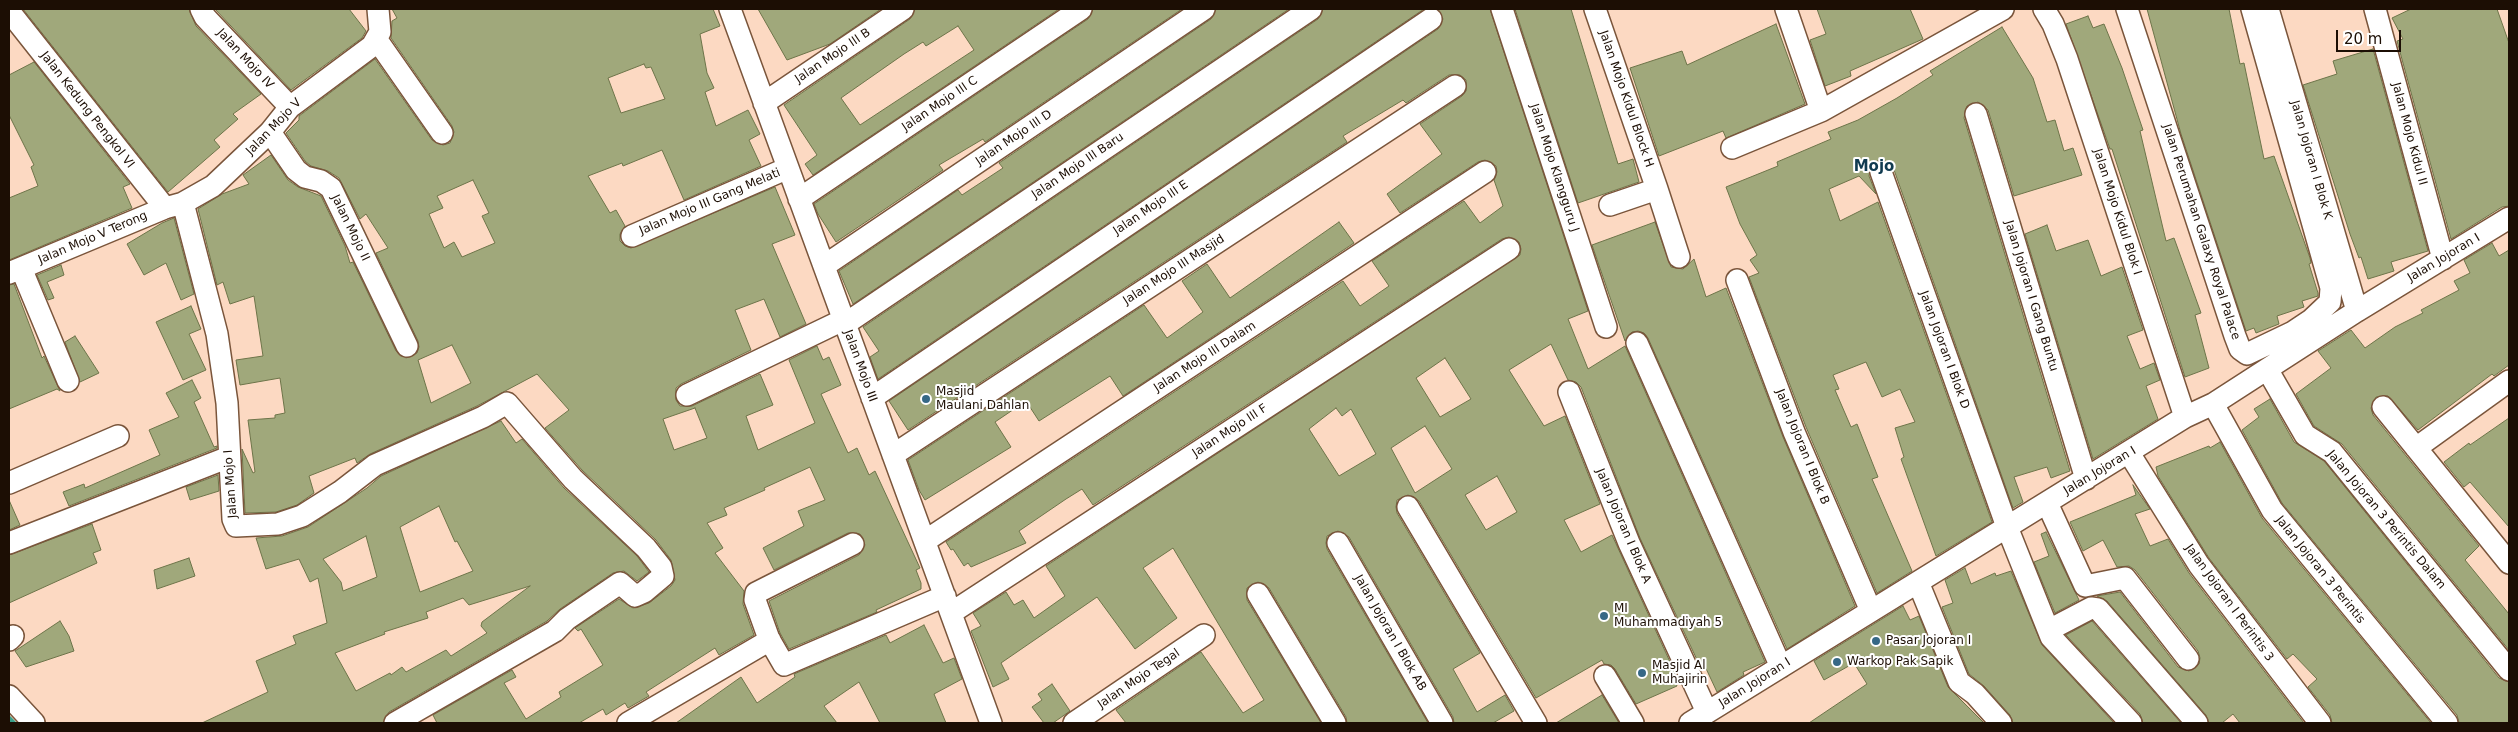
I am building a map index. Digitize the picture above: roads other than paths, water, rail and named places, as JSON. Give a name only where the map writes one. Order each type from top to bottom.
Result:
[{"type":"street","name":"Jalan Mojo IV","points":[[201,9],[206,17],[290,107]]},
{"type":"street","points":[[378,9],[380,32],[377,40],[442,133]]},
{"type":"street","name":"Jalan Mojo III","points":[[731,9],[992,723]]},
{"type":"street","name":"Jalan Mojo III B","points":[[764,103],[903,9]]},
{"type":"street","name":"Jalan Mojo III C","points":[[799,198],[1082,9]]},
{"type":"street","name":"Jalan Mojo III D","points":[[824,266],[1204,9]]},
{"type":"street","name":"Jalan Mojo III Baru","points":[[686,395],[844,322],[1311,9]]},
{"type":"street","name":"Jalan Mojo Klangguru J","points":[[1502,9],[1606,327]]},
{"type":"street","name":"Jalan Mojo Kidul Block H","points":[[1595,9],[1679,257]]},
{"type":"street","points":[[1786,9],[1821,111]]},
{"type":"street","points":[[1732,148],[1821,111],[2003,9]]},
{"type":"street","name":"Jalan Mojo Kidul Blok I","points":[[2044,9],[2053,24],[2067,59],[2185,417]]},
{"type":"street","name":"Jalan Perumahan Galaxy Royal Palace","points":[[2127,9],[2235,336],[2240,349],[2247,354],[2293,332],[2311,320],[2330,302],[2331,288],[2252,9]]},
{"type":"street","name":"Jalan Jojoran I Blok K","points":[[2268,9],[2357,311]]},
{"type":"street","name":"Jalan Mojo Kidul II","points":[[2375,9],[2443,259]]},
{"type":"street","name":"Jalan Kedung Pengkol VI","points":[[9,12],[174,205]]},
{"type":"street","name":"Jalan Mojo III E","points":[[872,398],[1431,19]]},
{"type":"street","name":"Jalan Mojo V","points":[[174,205],[224,177],[270,132],[290,107],[372,46],[377,40]]},
{"type":"street","name":"Jalan Mojo III Masjid","points":[[893,455],[1455,86]]},
{"type":"street","name":"Jalan Jojoran I Gang Buntu","points":[[1976,114],[2086,478]]},
{"type":"street","name":"Jalan Mojo II","points":[[270,132],[296,170],[305,177],[321,181],[330,188],[407,346]]},
{"type":"street","name":"Jalan Mojo III Gang Melati","points":[[632,236],[788,168]]},
{"type":"street","name":"Jalan Mojo III Dalam","points":[[924,541],[1485,172]]},
{"type":"street","name":"Jalan Jojoran I Blok D","points":[[1880,172],[2008,527],[2049,630],[2056,644],[2131,723]]},
{"type":"street","points":[[1610,205],[1657,189]]},
{"type":"street","name":"Jalan Mojo V Terong","points":[[68,381],[15,270],[174,205]]},
{"type":"street","name":"Jalan Mojo I","points":[[174,205],[217,334],[227,403],[234,523],[239,527],[278,524],[314,510],[375,465],[483,416],[507,403],[573,479],[646,548],[660,567],[663,576],[644,592],[635,596],[620,583],[567,619],[555,631],[395,723]]},
{"type":"street","name":"Jalan Jojoran I","points":[[1698,718],[2185,417],[2212,404],[2357,311],[2509,218]]},
{"type":"street","name":"Jalan Mojo III F","points":[[770,640],[783,664],[786,665],[948,604],[1509,249]]},
{"type":"street","name":"Jalan Jojoran I Blok B","points":[[1737,280],[1794,432],[1871,611]]},
{"type":"street","points":[[1637,343],[1781,667]]},
{"type":"street","name":"Jalan Jojoran 3 Perintis Dalam","points":[[2267,369],[2305,435],[2332,452],[2509,670]]},
{"type":"street","points":[[2416,448],[2509,381]]},
{"type":"street","name":"Jalan Jojoran I Blok A","points":[[1569,392],[1698,718]]},
{"type":"street","name":"Jalan Jojoran 3 Perintis","points":[[2212,404],[2272,510],[2447,723]]},
{"type":"street","points":[[2383,407],[2416,448],[2505,550]]},
{"type":"street","points":[[9,484],[118,436]]},
{"type":"street","name":"Jalan Jojoran I Perintis 3","points":[[2129,453],[2199,565],[2320,723]]},
{"type":"street","points":[[9,543],[229,457]]},
{"type":"street","points":[[2047,503],[2085,586],[2125,578],[2188,659]]},
{"type":"street","points":[[1408,508],[1536,723]]},
{"type":"street","name":"Jalan Jojoran I Blok AB","points":[[1338,543],[1442,723]]},
{"type":"street","points":[[628,723],[770,640],[755,600],[756,593],[853,544]]},
{"type":"street","points":[[1918,582],[1960,682],[2001,723]]},
{"type":"street","points":[[1258,594],[1335,723]]},
{"type":"street","points":[[2049,630],[2091,608],[2098,609],[2197,723]]},
{"type":"street","name":"Jalan Mojo Tegal","points":[[1074,723],[1204,635]]},
{"type":"street","points":[[1605,676],[1633,723]]},
{"type":"street","points":[[9,696],[34,723]]},
{"type":"waterway","points":[[9,719],[13,723]]},
{"type":"place","name":"Masjid Maulani Dahlan","points":[[926,399]]},
{"type":"place","name":"MI Muhammadiyah 5","points":[[1604,616]]},
{"type":"place","name":"Pasar Jojoran I","points":[[1876,641]]},
{"type":"place","name":"Warkop Pak Sapik","points":[[1837,662]]},
{"type":"place","name":"Masjid Al Muhajirin","points":[[1642,673]]},
{"type":"district","name":"Mojo","points":[[1874,167]]}]
